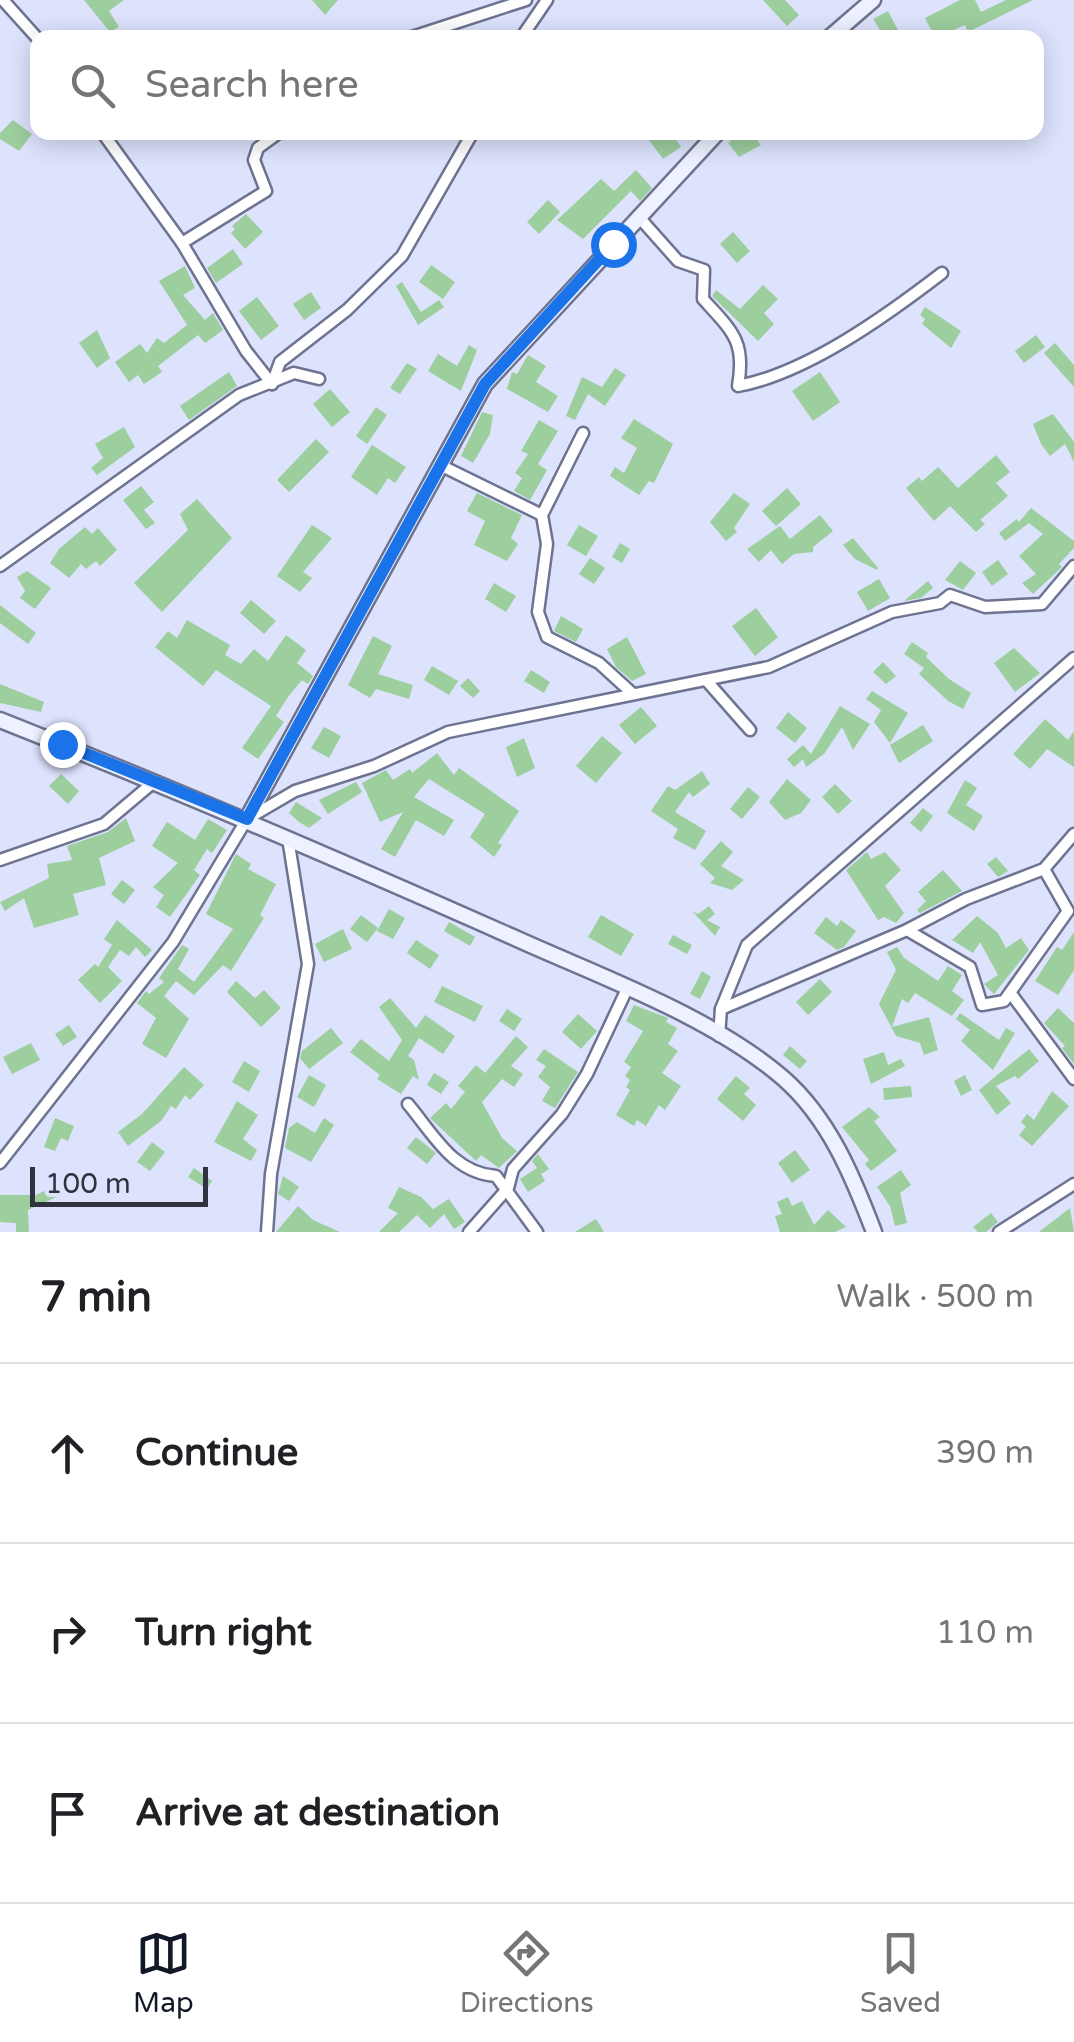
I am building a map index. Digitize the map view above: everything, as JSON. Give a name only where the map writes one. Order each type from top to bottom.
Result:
[{"type":"street","points":[[3,0],[31,30]]},
{"type":"street","points":[[434,30],[526,0]]},
{"type":"street","points":[[526,30],[547,0]]},
{"type":"street","points":[[838,30],[873,0]]},
{"type":"street","points":[[108,140],[182,243],[246,351],[272,384]]},
{"type":"street","points":[[182,243],[266,192],[254,160],[258,148],[269,140]]},
{"type":"street","points":[[272,384],[280,362],[347,310],[402,256],[468,140]]},
{"type":"street","points":[[0,1163],[173,942],[247,819],[485,384],[710,140]]},
{"type":"street","points":[[638,216],[678,261],[704,270],[702,299],[735,334],[743,358],[738,386],[773,379],[899,306],[942,273]]},
{"type":"street","points":[[0,566],[239,395],[294,373],[319,379]]},
{"type":"street","points":[[583,433],[542,514],[547,544],[538,612],[547,636],[599,663],[633,694]]},
{"type":"street","points":[[440,465],[542,514]]},
{"type":"street","points":[[247,819],[295,791],[374,766],[448,732],[770,667],[892,612],[940,603],[950,595],[985,607],[1042,604],[1074,566]]},
{"type":"street","points":[[719,1036],[721,1009],[747,946],[1074,658]]},
{"type":"street","points":[[706,680],[750,730]]},
{"type":"street","points":[[0,720],[288,837],[627,988],[719,1036],[784,1079],[844,1154],[874,1232]]},
{"type":"street","points":[[0,860],[104,824],[155,782]]},
{"type":"street","points":[[721,1009],[907,930],[966,899],[1044,869],[1074,834]]},
{"type":"street","points":[[267,1232],[272,1174],[308,964],[288,837]]},
{"type":"street","points":[[907,930],[970,967],[982,1004],[1012,995],[1068,910],[1044,869]]},
{"type":"street","points":[[469,1232],[508,1188],[513,1169],[562,1114],[587,1074],[627,988]]},
{"type":"street","points":[[1012,995],[1074,1079]]},
{"type":"street","points":[[408,1104],[457,1164],[474,1175],[496,1176],[536,1231]]},
{"type":"street","points":[[999,1232],[1074,1184]]},
{"type":"building","points":[[84,0],[124,0],[109,11],[119,27],[108,30]]},
{"type":"building","points":[[312,0],[338,0],[325,15]]},
{"type":"building","points":[[763,0],[785,0],[799,15],[787,26]]},
{"type":"building","points":[[960,0],[975,0],[981,12],[1006,0],[1033,0],[972,30],[965,25],[953,30],[931,30],[925,18]]},
{"type":"building","points":[[888,11],[898,30],[880,30],[873,19]]},
{"type":"building","points":[[13,120],[30,137],[19,151],[0,139],[0,133]]},
{"type":"building","points":[[649,140],[676,140],[681,147],[663,159]]},
{"type":"building","points":[[757,140],[761,145],[739,157],[728,143]]},
{"type":"building","points":[[636,170],[652,188],[640,201],[631,191],[583,239],[557,220],[601,179],[614,191]]},
{"type":"building","points":[[548,200],[560,212],[539,234],[527,222]]},
{"type":"building","points":[[246,214],[263,232],[245,249],[231,233],[235,229],[232,226]]},
{"type":"building","points":[[733,232],[750,251],[737,263],[720,244]]},
{"type":"building","points":[[233,249],[243,264],[216,283],[207,268]]},
{"type":"building","points":[[431,265],[455,282],[443,299],[419,282]]},
{"type":"building","points":[[185,266],[195,288],[183,295],[205,320],[213,313],[223,330],[205,343],[198,335],[158,366],[162,372],[144,384],[138,375],[129,382],[115,362],[140,344],[147,353],[157,338],[164,343],[187,325],[159,281]]},
{"type":"building","points":[[402,282],[421,312],[439,300],[444,307],[418,325],[396,286]]},
{"type":"building","points":[[763,285],[778,299],[764,313],[774,324],[758,341],[712,296],[716,290],[740,309]]},
{"type":"building","points":[[311,292],[321,308],[304,320],[293,304]]},
{"type":"building","points":[[257,297],[279,326],[261,340],[239,311]]},
{"type":"building","points":[[925,307],[961,331],[951,348],[922,324],[925,319],[920,315]]},
{"type":"building","points":[[97,330],[110,358],[97,368],[79,343]]},
{"type":"building","points":[[1036,335],[1045,347],[1024,363],[1015,351]]},
{"type":"building","points":[[1055,343],[1074,365],[1074,387],[1044,353]]},
{"type":"building","points":[[469,345],[477,350],[461,391],[428,371],[438,354],[457,366]]},
{"type":"building","points":[[528,355],[546,366],[536,382],[558,396],[548,412],[507,389],[512,372],[517,374]]},
{"type":"building","points":[[407,363],[417,369],[400,394],[390,388]]},
{"type":"building","points":[[615,368],[626,375],[605,406],[588,394],[575,420],[566,416],[582,377],[602,387]]},
{"type":"building","points":[[229,372],[237,386],[189,420],[180,406]]},
{"type":"building","points":[[820,372],[840,402],[813,421],[792,391]]},
{"type":"building","points":[[330,389],[350,412],[332,427],[313,404]]},
{"type":"building","points":[[376,407],[387,415],[367,444],[356,436]]},
{"type":"building","points":[[482,412],[493,415],[490,434],[473,463],[461,456]]},
{"type":"building","points":[[1053,414],[1074,442],[1074,462],[1065,444],[1050,456],[1041,444],[1033,424]]},
{"type":"building","points":[[634,419],[673,444],[654,483],[649,481],[639,495],[610,476],[615,467],[624,473],[637,448],[621,438]]},
{"type":"building","points":[[539,420],[558,431],[538,464],[547,470],[530,500],[514,491],[522,478],[515,473],[528,454],[521,451]]},
{"type":"building","points":[[124,427],[135,447],[97,475],[91,468],[103,458],[95,444]]},
{"type":"building","points":[[316,439],[329,452],[289,492],[277,480]]},
{"type":"building","points":[[372,445],[406,467],[395,483],[388,478],[377,495],[351,477]]},
{"type":"building","points":[[996,455],[1010,472],[996,483],[1008,496],[980,520],[985,524],[976,532],[950,506],[934,521],[906,488],[938,467],[958,488]]},
{"type":"building","points":[[141,486],[154,502],[144,510],[155,523],[146,529],[123,500]]},
{"type":"building","points":[[787,488],[801,504],[776,526],[762,511]]},
{"type":"building","points":[[477,493],[522,515],[511,538],[518,544],[507,561],[474,545],[485,521],[467,511]]},
{"type":"building","points":[[734,493],[750,504],[734,528],[737,532],[726,541],[710,522]]},
{"type":"building","points":[[197,499],[232,538],[162,612],[134,583],[188,530],[180,514]]},
{"type":"building","points":[[1031,508],[1074,541],[1074,548],[1059,564],[1062,567],[1033,594],[1022,583],[1036,574],[1019,556],[1043,534],[1029,523],[1005,541],[999,533],[1017,519],[1019,522]]},
{"type":"building","points":[[820,515],[833,531],[813,547],[813,552],[794,554],[782,564],[771,550],[759,562],[747,549],[780,526],[790,539]]},
{"type":"building","points":[[312,525],[332,538],[303,572],[312,578],[300,592],[277,576]]},
{"type":"building","points":[[579,525],[598,536],[586,556],[567,545]]},
{"type":"building","points":[[85,527],[92,534],[98,528],[117,550],[100,566],[96,561],[86,569],[81,564],[69,578],[50,563],[59,549]]},
{"type":"building","points":[[853,538],[877,570],[855,559],[843,545]]},
{"type":"building","points":[[620,543],[630,549],[622,563],[612,557]]},
{"type":"building","points":[[590,558],[605,568],[594,584],[579,574]]},
{"type":"building","points":[[998,560],[1008,574],[992,586],[982,572]]},
{"type":"building","points":[[960,561],[976,573],[963,590],[945,580]]},
{"type":"building","points":[[27,571],[51,588],[35,609],[20,598],[25,591],[17,577]]},
{"type":"building","points":[[879,579],[890,598],[868,611],[857,592]]},
{"type":"building","points":[[928,581],[933,588],[921,598],[904,601]]},
{"type":"building","points":[[494,583],[516,596],[506,612],[485,599]]},
{"type":"building","points":[[251,600],[276,621],[264,634],[240,613]]},
{"type":"building","points":[[0,605],[36,633],[28,644],[0,623]]},
{"type":"building","points":[[756,608],[778,637],[755,656],[732,626]]},
{"type":"building","points":[[561,616],[583,629],[576,642],[554,631]]},
{"type":"building","points":[[187,620],[230,645],[225,655],[241,664],[254,649],[268,661],[286,635],[306,650],[297,663],[313,676],[308,684],[302,680],[288,697],[276,716],[284,722],[258,759],[242,748],[271,706],[216,670],[203,686],[155,647],[168,631],[177,638]]},
{"type":"building","points":[[373,636],[392,646],[378,674],[413,685],[409,699],[376,689],[370,698],[348,685]]},
{"type":"building","points":[[627,637],[646,674],[632,681],[616,667],[607,649]]},
{"type":"building","points":[[912,642],[928,653],[926,657],[949,679],[971,693],[963,709],[948,701],[919,674],[924,668],[904,654]]},
{"type":"building","points":[[1014,648],[1040,673],[1015,692],[994,663]]},
{"type":"building","points":[[883,662],[896,676],[886,684],[873,672]]},
{"type":"building","points":[[432,666],[458,681],[449,695],[424,680]]},
{"type":"building","points":[[531,670],[550,682],[544,693],[524,681]]},
{"type":"building","points":[[468,678],[480,691],[473,698],[460,686]]},
{"type":"building","points":[[0,684],[44,702],[41,712],[0,703]]},
{"type":"building","points":[[872,691],[908,713],[890,743],[874,722],[881,710],[866,699]]},
{"type":"building","points":[[840,706],[870,724],[853,750],[842,727],[824,754],[806,767],[803,759],[794,767],[787,759],[803,745],[811,754]]},
{"type":"building","points":[[641,707],[657,726],[635,744],[619,725]]},
{"type":"building","points":[[788,712],[807,728],[795,743],[776,728]]},
{"type":"building","points":[[1045,719],[1068,740],[1074,731],[1074,767],[1047,749],[1030,769],[1013,754]]},
{"type":"building","points":[[923,725],[933,741],[899,763],[890,745]]},
{"type":"building","points":[[324,727],[341,736],[329,758],[311,748]]},
{"type":"building","points":[[602,736],[622,753],[596,783],[576,766]]},
{"type":"building","points":[[524,738],[535,768],[517,777],[506,747]]},
{"type":"building","points":[[437,753],[454,775],[459,768],[519,811],[498,843],[502,845],[494,857],[470,837],[485,814],[429,779],[414,797],[454,820],[444,836],[416,820],[395,857],[381,849],[403,812],[380,822],[362,783],[386,770],[393,780],[410,769],[412,773]]},
{"type":"building","points":[[702,771],[710,784],[693,797],[689,792],[675,812],[706,831],[695,850],[673,838],[678,829],[651,811],[668,786],[675,790]]},
{"type":"building","points":[[61,774],[79,791],[68,804],[49,786]]},
{"type":"building","points":[[787,779],[811,800],[801,813],[785,820],[769,802]]},
{"type":"building","points":[[965,780],[977,788],[966,805],[983,816],[974,831],[947,813]]},
{"type":"building","points":[[356,782],[362,792],[328,814],[319,800]]},
{"type":"building","points":[[835,784],[852,801],[838,814],[822,797]]},
{"type":"building","points":[[748,787],[760,797],[742,819],[730,809]]},
{"type":"building","points":[[296,802],[322,818],[309,828],[299,822],[289,813]]},
{"type":"building","points":[[923,808],[933,816],[921,832],[910,823]]},
{"type":"building","points":[[126,818],[135,841],[99,858],[106,885],[73,894],[79,915],[34,928],[24,898],[5,911],[0,902],[49,878],[47,864],[72,860],[67,846],[108,832]]},
{"type":"building","points":[[208,819],[227,830],[212,853],[207,849],[194,870],[200,875],[170,917],[156,907],[164,895],[153,887],[178,863],[152,846],[167,822],[195,840]]},
{"type":"building","points":[[721,841],[733,852],[721,866],[744,880],[732,890],[710,883],[715,878],[700,864]]},
{"type":"building","points":[[867,852],[871,859],[885,852],[901,870],[885,886],[904,913],[896,923],[884,917],[878,920],[846,870]]},
{"type":"building","points":[[236,854],[251,864],[248,869],[276,884],[260,915],[264,918],[231,971],[223,965],[194,995],[176,981],[164,996],[189,1019],[166,1058],[142,1044],[156,1018],[137,1003],[146,991],[149,994],[164,982],[159,978],[182,945],[189,949],[178,969],[194,982],[233,929],[206,914]]},
{"type":"building","points":[[996,857],[1008,871],[998,877],[987,864]]},
{"type":"building","points":[[943,870],[962,891],[920,913],[917,910],[926,901],[918,892]]},
{"type":"building","points":[[122,880],[135,890],[124,904],[111,894]]},
{"type":"building","points":[[709,906],[715,914],[707,920],[720,927],[715,936],[692,911],[698,914]]},
{"type":"building","points":[[389,909],[405,918],[393,939],[377,931]]},
{"type":"building","points":[[361,915],[378,928],[367,942],[350,929]]},
{"type":"building","points":[[601,915],[634,934],[621,956],[588,937]]},
{"type":"building","points":[[977,916],[998,933],[1006,948],[1021,938],[1029,950],[994,994],[984,984],[998,975],[980,942],[973,953],[952,940]]},
{"type":"building","points":[[826,917],[837,926],[841,920],[856,931],[844,947],[837,950],[814,933]]},
{"type":"building","points":[[117,920],[152,950],[145,957],[136,947],[129,956],[120,950],[108,967],[122,981],[100,1003],[78,980],[95,964],[98,967],[112,945],[104,939]]},
{"type":"building","points":[[449,922],[475,937],[470,946],[444,931]]},
{"type":"building","points":[[343,929],[352,949],[324,962],[315,944]]},
{"type":"building","points":[[1074,932],[1074,970],[1058,995],[1035,981],[1057,947],[1062,950]]},
{"type":"building","points":[[673,935],[692,945],[687,954],[668,944]]},
{"type":"building","points":[[416,940],[439,955],[430,969],[407,953]]},
{"type":"building","points":[[897,947],[904,958],[938,981],[948,966],[962,975],[952,991],[964,1000],[952,1016],[915,993],[908,1003],[902,999],[892,1027],[929,1017],[938,1050],[924,1055],[920,1043],[896,1036],[879,1004],[896,970],[887,952]]},
{"type":"building","points":[[702,971],[711,977],[700,999],[690,994]]},
{"type":"building","points":[[820,979],[832,992],[808,1015],[796,1002]]},
{"type":"building","points":[[236,981],[255,998],[264,990],[281,1008],[261,1027],[227,992]]},
{"type":"building","points":[[442,986],[483,1006],[475,1022],[434,1002]]},
{"type":"building","points":[[390,998],[416,1028],[425,1015],[455,1036],[443,1054],[419,1038],[408,1056],[414,1060],[419,1080],[413,1076],[401,1094],[377,1079],[380,1075],[350,1052],[361,1039],[389,1061],[402,1040],[379,1007]]},
{"type":"building","points":[[634,1005],[668,1018],[666,1022],[677,1028],[668,1044],[678,1051],[662,1073],[681,1086],[665,1110],[659,1105],[646,1126],[637,1120],[634,1126],[616,1115],[630,1090],[626,1087],[630,1080],[625,1076],[631,1067],[624,1062],[643,1031],[626,1021]]},
{"type":"building","points":[[1058,1008],[1074,1023],[1074,1064],[1062,1048],[1065,1046],[1044,1023]]},
{"type":"building","points":[[507,1009],[522,1019],[514,1031],[499,1021]]},
{"type":"building","points":[[960,1013],[999,1040],[1006,1028],[1015,1033],[993,1070],[961,1041],[970,1030],[956,1019]]},
{"type":"building","points":[[578,1014],[597,1031],[581,1049],[562,1032]]},
{"type":"building","points":[[69,1025],[77,1037],[63,1046],[55,1034]]},
{"type":"building","points":[[331,1028],[343,1043],[309,1069],[300,1058],[302,1051]]},
{"type":"building","points":[[516,1036],[528,1047],[511,1066],[523,1074],[514,1087],[502,1079],[482,1102],[502,1138],[517,1151],[499,1168],[481,1155],[476,1161],[430,1118],[446,1103],[451,1109],[465,1092],[458,1086],[476,1065],[485,1073]]},
{"type":"building","points":[[31,1043],[40,1060],[12,1074],[3,1057]]},
{"type":"building","points":[[790,1046],[807,1061],[800,1069],[783,1055]]},
{"type":"building","points":[[544,1049],[578,1072],[555,1108],[542,1101],[550,1087],[538,1077],[546,1066],[536,1060]]},
{"type":"building","points":[[1029,1049],[1039,1061],[1018,1079],[1015,1076],[996,1086],[1011,1103],[997,1115],[979,1090]]},
{"type":"building","points":[[884,1052],[888,1065],[901,1059],[905,1066],[871,1084],[863,1059]]},
{"type":"building","points":[[244,1061],[260,1071],[249,1092],[232,1082]]},
{"type":"building","points":[[184,1067],[204,1085],[190,1100],[185,1095],[176,1109],[171,1106],[161,1121],[128,1146],[118,1132],[142,1114]]},
{"type":"building","points":[[434,1073],[449,1082],[441,1094],[427,1085]]},
{"type":"building","points":[[309,1075],[326,1085],[314,1107],[297,1097]]},
{"type":"building","points":[[965,1075],[972,1090],[961,1096],[954,1081]]},
{"type":"building","points":[[736,1076],[750,1088],[744,1094],[756,1105],[743,1121],[717,1099]]},
{"type":"building","points":[[911,1086],[912,1097],[884,1100],[883,1088]]},
{"type":"building","points":[[1052,1091],[1069,1106],[1032,1146],[1019,1135],[1026,1127],[1021,1122],[1027,1114],[1034,1120]]},
{"type":"building","points":[[237,1101],[258,1115],[243,1139],[257,1150],[251,1161],[214,1142]]},
{"type":"building","points":[[869,1107],[880,1117],[874,1121],[897,1151],[871,1171],[865,1164],[869,1160],[842,1127]]},
{"type":"building","points":[[55,1118],[74,1126],[68,1141],[61,1138],[55,1151],[44,1147]]},
{"type":"building","points":[[324,1118],[334,1125],[311,1162],[285,1148],[289,1128],[297,1122],[315,1133]]},
{"type":"building","points":[[416,1137],[436,1153],[427,1164],[407,1148]]},
{"type":"building","points":[[152,1142],[165,1152],[150,1171],[137,1162]]},
{"type":"building","points":[[795,1150],[810,1170],[792,1183],[778,1163]]},
{"type":"building","points":[[538,1154],[549,1169],[541,1174],[545,1181],[528,1192],[520,1179],[537,1168],[532,1161]]},
{"type":"building","points":[[194,1168],[212,1181],[207,1189],[188,1177]]},
{"type":"building","points":[[901,1170],[911,1185],[900,1193],[907,1223],[895,1226],[890,1206],[877,1187]]},
{"type":"building","points":[[283,1176],[299,1187],[289,1201],[278,1194]]},
{"type":"building","points":[[57,1185],[61,1195],[28,1210],[29,1232],[16,1232],[16,1223],[0,1222],[0,1195],[36,1195]]},
{"type":"building","points":[[399,1187],[421,1197],[433,1209],[449,1199],[465,1222],[454,1229],[444,1214],[430,1228],[417,1215],[399,1232],[379,1232],[398,1213],[388,1208]]},
{"type":"building","points":[[788,1197],[792,1206],[802,1201],[814,1225],[828,1210],[846,1227],[835,1232],[780,1232],[775,1216],[782,1214],[777,1202]]},
{"type":"building","points":[[298,1206],[313,1220],[340,1232],[276,1232]]},
{"type":"building","points":[[1070,1208],[1074,1232],[1039,1232]]},
{"type":"building","points":[[991,1213],[998,1222],[986,1232],[978,1232],[973,1227]]},
{"type":"building","points":[[596,1219],[604,1232],[575,1232]]},
{"type":"route","points":[[62,744],[247,819],[485,384],[613,244]]}]
